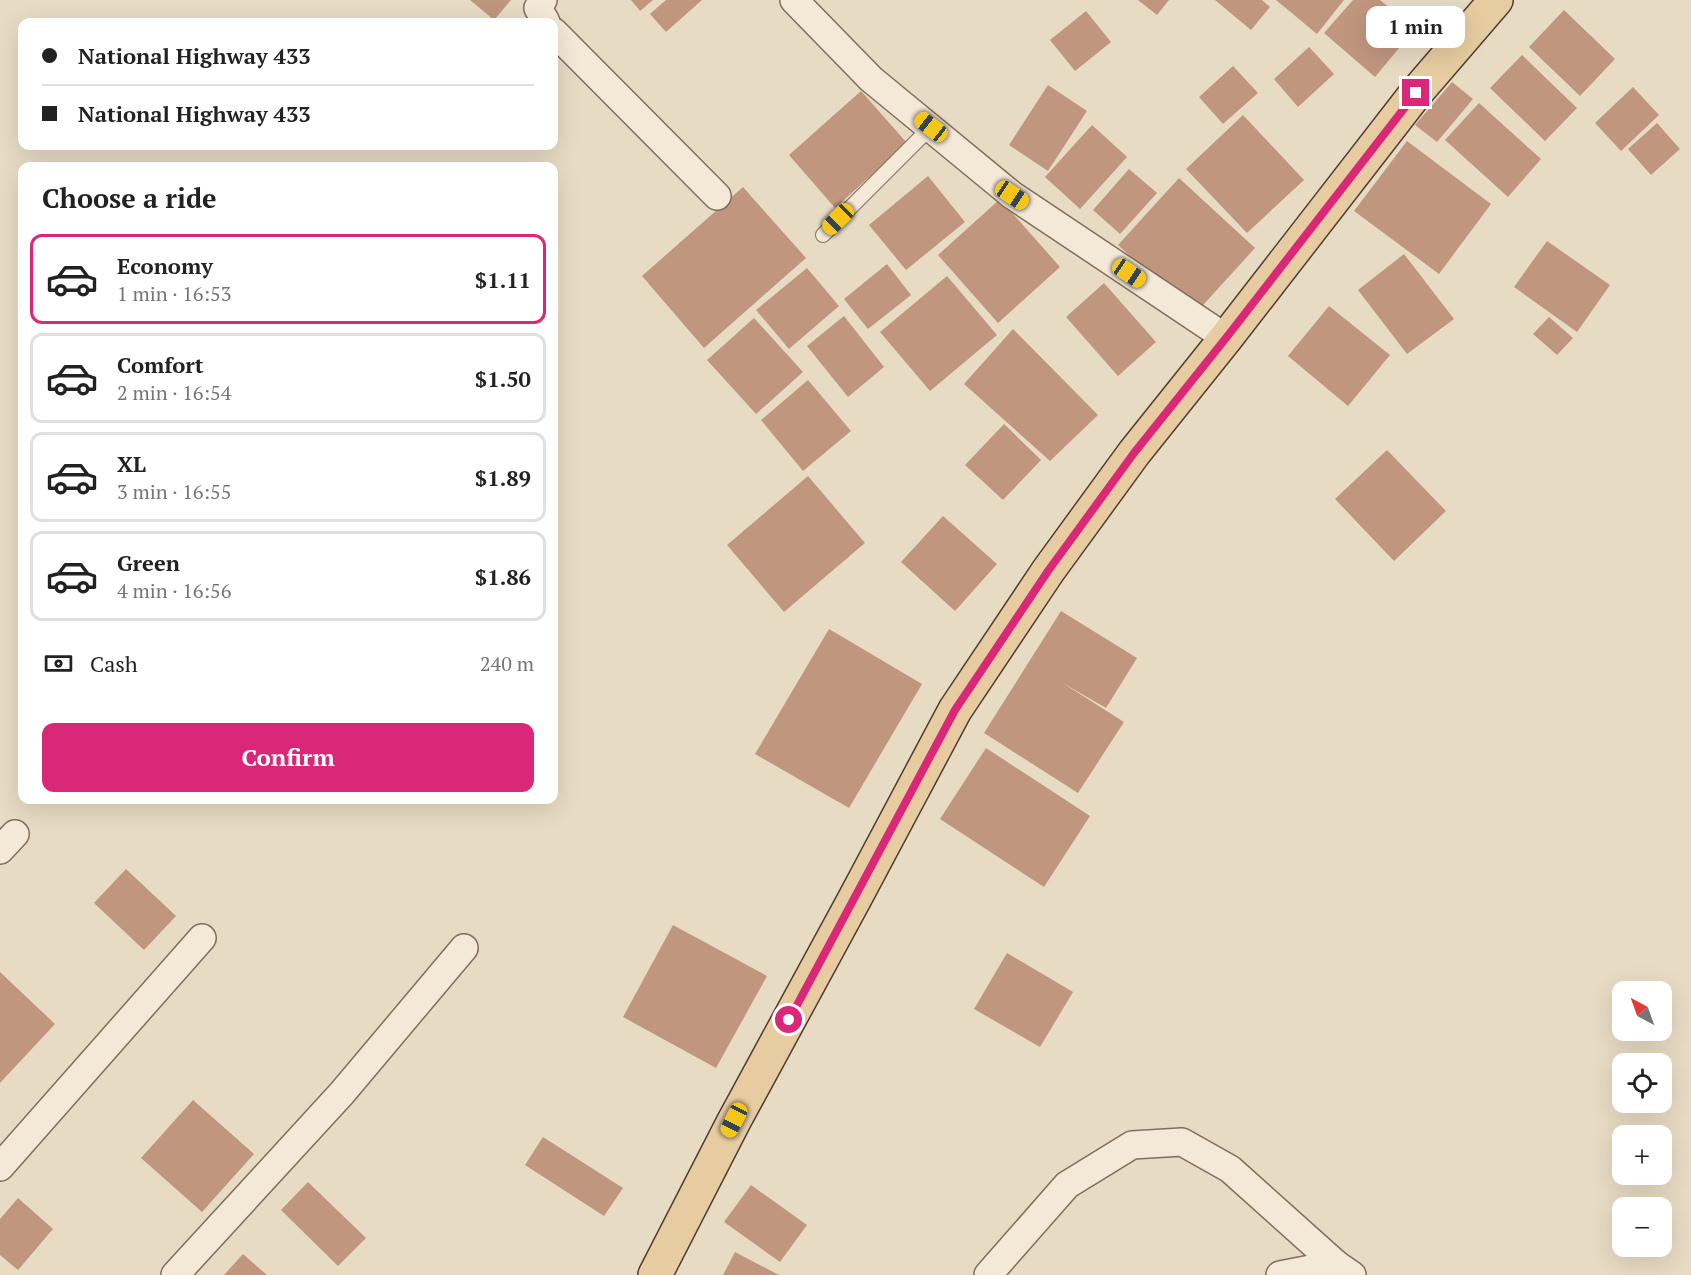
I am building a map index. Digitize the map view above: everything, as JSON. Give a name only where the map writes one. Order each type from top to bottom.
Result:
[{"type":"main road","points":[[655,1275],[734,1120],[955,710],[1048,571],[1134,453],[1416,93],[1496,0]]},
{"type":"street","points":[[543,0],[538,8],[544,18]]},
{"type":"street","points":[[794,0],[870,79],[1012,195],[1226,338]]},
{"type":"street","points":[[558,36],[717,196]]},
{"type":"street","points":[[0,1167],[202,938]]},
{"type":"street","points":[[175,1275],[342,1093],[464,948]]},
{"type":"street","points":[[987,1275],[1067,1185],[1132,1145],[1182,1142],[1230,1169],[1344,1269]]},
{"type":"street","points":[[1280,1275],[1344,1269]]},
{"type":"lane","points":[[823,234],[931,127]]},
{"type":"building","points":[[470,0],[511,0],[496,18],[492,18]]},
{"type":"building","points":[[631,0],[653,0],[640,11]]},
{"type":"building","points":[[666,0],[702,0],[666,32],[650,14]]},
{"type":"building","points":[[1138,0],[1169,0],[1157,15]]},
{"type":"building","points":[[1215,0],[1262,0],[1270,7],[1251,30]]},
{"type":"building","points":[[1276,0],[1344,0],[1317,34]]},
{"type":"building","points":[[1353,0],[1380,0],[1415,29],[1375,77],[1324,33]]},
{"type":"building","points":[[1564,10],[1615,59],[1580,96],[1529,47]]},
{"type":"building","points":[[1086,11],[1111,42],[1075,71],[1050,40]]},
{"type":"building","points":[[1309,47],[1334,74],[1298,107],[1274,79]]},
{"type":"building","points":[[1522,55],[1577,108],[1545,141],[1490,88]]},
{"type":"building","points":[[1233,66],[1258,93],[1223,124],[1199,97]]},
{"type":"building","points":[[1452,82],[1473,99],[1437,142],[1415,125]]},
{"type":"building","points":[[1048,85],[1087,111],[1048,171],[1009,145]]},
{"type":"building","points":[[1633,87],[1659,115],[1621,151],[1595,123]]},
{"type":"building","points":[[861,91],[907,143],[835,208],[789,155]]},
{"type":"building","points":[[1479,103],[1541,159],[1508,197],[1445,140]]},
{"type":"building","points":[[1243,115],[1304,180],[1247,233],[1186,169]]},
{"type":"building","points":[[1657,123],[1680,149],[1651,175],[1628,149]]},
{"type":"building","points":[[1092,125],[1127,157],[1080,209],[1045,177]]},
{"type":"building","points":[[1407,141],[1491,204],[1439,274],[1354,211]]},
{"type":"building","points":[[1129,169],[1157,193],[1120,234],[1093,210]]},
{"type":"building","points":[[928,176],[965,222],[906,270],[869,225]]},
{"type":"building","points":[[1179,178],[1255,248],[1194,315],[1118,245]]},
{"type":"building","points":[[743,187],[806,258],[704,348],[642,276]]},
{"type":"building","points":[[1000,199],[1060,267],[998,323],[938,255]]},
{"type":"building","points":[[1547,241],[1610,285],[1577,332],[1514,287]]},
{"type":"building","points":[[1404,254],[1454,319],[1407,354],[1358,290]]},
{"type":"building","points":[[887,264],[911,295],[868,329],[844,299]]},
{"type":"building","points":[[807,268],[839,306],[789,349],[756,310]]},
{"type":"building","points":[[947,276],[997,335],[930,391],[880,332]]},
{"type":"building","points":[[1104,283],[1156,342],[1118,376],[1066,317]]},
{"type":"building","points":[[1329,306],[1390,355],[1348,406],[1288,356]]},
{"type":"building","points":[[844,316],[884,367],[848,397],[807,346]]},
{"type":"building","points":[[1549,317],[1573,338],[1557,355],[1533,334]]},
{"type":"building","points":[[754,318],[803,372],[756,414],[707,360]]},
{"type":"building","points":[[1013,329],[1098,415],[1050,461],[964,384]]},
{"type":"building","points":[[808,380],[851,431],[803,471],[761,420]]},
{"type":"building","points":[[1004,424],[1041,460],[1003,500],[965,465]]},
{"type":"building","points":[[1387,450],[1446,511],[1394,561],[1335,499]]},
{"type":"building","points":[[808,476],[865,543],[784,612],[727,545]]},
{"type":"building","points":[[943,516],[997,564],[955,611],[901,562]]},
{"type":"building","points":[[1061,611],[1137,658],[1106,708],[1061,682],[1124,722],[1078,793],[984,733]]},
{"type":"building","points":[[829,629],[922,684],[849,808],[755,754]]},
{"type":"building","points":[[986,748],[1090,816],[1044,887],[940,819]]},
{"type":"building","points":[[126,869],[176,916],[144,950],[94,903]]},
{"type":"building","points":[[673,925],[767,976],[716,1068],[623,1017]]},
{"type":"building","points":[[1007,953],[1073,992],[1040,1047],[974,1009]]},
{"type":"building","points":[[0,972],[55,1024],[0,1083]]},
{"type":"building","points":[[193,1100],[254,1154],[202,1212],[141,1158]]},
{"type":"building","points":[[543,1137],[623,1188],[604,1216],[525,1165]]},
{"type":"building","points":[[308,1182],[366,1238],[338,1266],[281,1210]]},
{"type":"building","points":[[751,1185],[807,1225],[780,1262],[724,1222]]},
{"type":"building","points":[[18,1198],[53,1229],[18,1270],[0,1255],[0,1219]]},
{"type":"building","points":[[735,1252],[779,1275],[723,1275]]},
{"type":"building","points":[[243,1254],[267,1275],[224,1275]]},
{"type":"route","points":[[789,1020],[955,710],[1048,571],[1134,453],[1416,93]]}]
